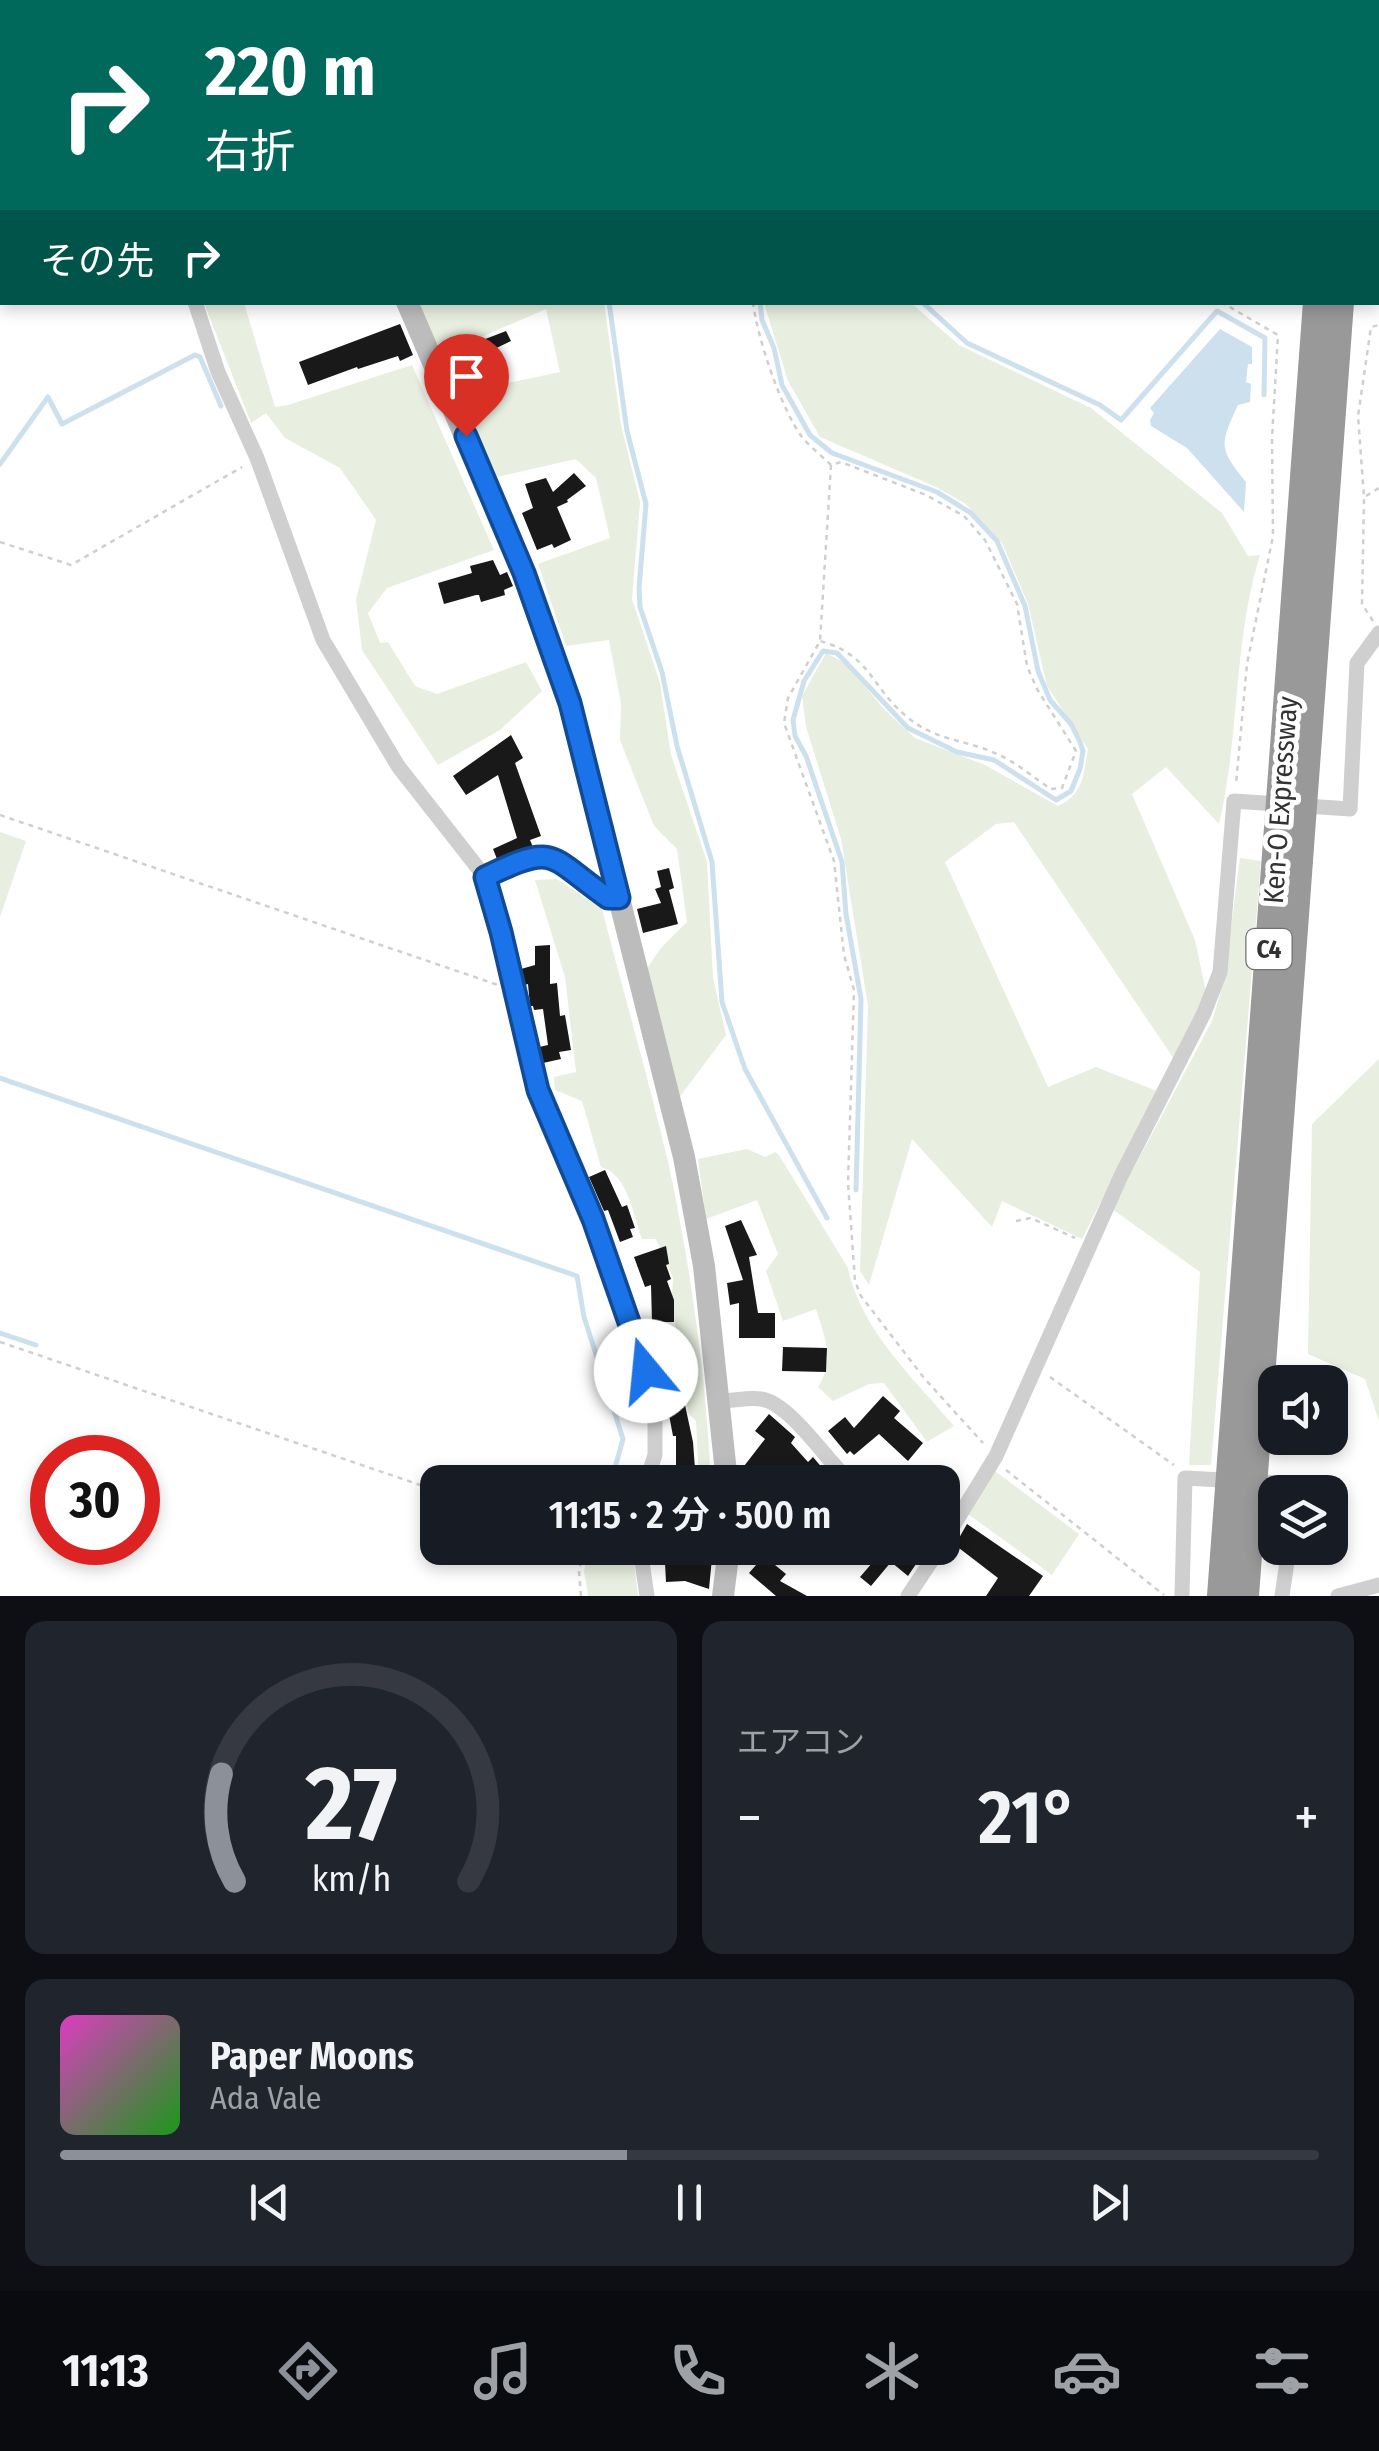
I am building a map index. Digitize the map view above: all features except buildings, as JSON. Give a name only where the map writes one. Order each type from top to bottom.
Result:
[{"type":"highway","name":"Ken-O Expressway","points":[[1221,1596],[1317,305]]},
{"type":"highway","name":"Ken-O Expressway","points":[[1245,1596],[1340,305]]},
{"type":"street","points":[[196,305],[218,372],[257,458],[323,640],[398,766],[485,877],[538,1090],[593,1219],[655,1402],[652,1465]]},
{"type":"street","points":[[408,305],[524,573],[570,703],[684,1157],[704,1266],[726,1465]]},
{"type":"street","points":[[960,1510],[994,1458],[1120,1178],[1181,1065],[1220,972],[1234,801],[1240,797],[1350,809],[1357,663],[1379,632]]},
{"type":"street","points":[[485,877],[526,857],[550,856],[608,898],[619,898]]},
{"type":"street","points":[[720,1401],[761,1399],[772,1403],[834,1465]]},
{"type":"street","points":[[1182,1596],[1190,1478],[1258,1485]]},
{"type":"street","points":[[642,1565],[647,1596]]},
{"type":"street","points":[[724,1596],[727,1565]]},
{"type":"street","points":[[908,1596],[925,1565]]},
{"type":"street","points":[[1282,1596],[1287,1565]]},
{"type":"street","points":[[1338,1596],[1379,1585]]},
{"type":"path","points":[[753,305],[755,321],[783,402],[802,437],[831,465],[820,641],[788,698],[784,723],[834,862],[844,955],[854,990],[848,1183],[855,1282],[924,1378],[994,1458],[1166,1596]]},
{"type":"path","points":[[1226,305],[1278,335],[1272,438],[1273,536],[1247,664],[1240,797]]},
{"type":"path","points":[[1379,325],[1370,328],[1358,416],[1364,497],[1362,604],[1379,632]]},
{"type":"path","points":[[0,542],[71,564],[257,458]]},
{"type":"path","points":[[820,641],[846,648],[906,716],[922,727],[949,741],[998,754],[1051,789],[1065,783],[1076,750],[1037,689],[1027,666],[1017,604],[984,540],[964,516],[926,494],[841,462],[831,465]]},
{"type":"path","points":[[1364,497],[1379,488]]},
{"type":"path","points":[[0,815],[493,985],[514,988]]},
{"type":"path","points":[[1016,1221],[1031,1218],[1091,1245]]},
{"type":"path","points":[[0,1342],[420,1485]]},
{"type":"path","points":[[1036,1368],[1190,1478]]},
{"type":"path","points":[[580,1565],[582,1596]]},
{"type":"green space","points":[[205,305],[245,305],[275,407],[412,365],[494,550],[387,588],[368,613],[380,643],[388,642],[415,686],[437,694],[526,662],[542,691],[500,730],[438,765],[362,650],[356,600],[376,520],[340,468],[285,438],[266,413],[251,423]]},
{"type":"green space","points":[[418,305],[604,305],[621,425],[640,502],[632,599],[660,683],[671,755],[707,862],[713,978],[726,1035],[679,1098],[646,970],[687,922],[677,849],[654,826],[620,740],[621,704],[609,640],[566,646],[538,564],[610,538],[596,478],[576,459],[493,478],[451,379],[456,371],[471,391],[560,372],[546,309],[442,354]]},
{"type":"green space","points":[[765,305],[913,305],[959,345],[1091,408],[1222,513],[1248,556],[1260,555],[1245,621],[1219,824],[1166,767],[1132,794],[1195,940],[1207,997],[1174,1059],[1014,822],[996,824],[945,862],[1048,1087],[1096,1067],[1157,1091],[1082,1239],[1002,1201],[992,1227],[912,1139],[869,1285],[860,1271],[868,1006],[841,839],[806,727],[802,696],[826,653],[845,663],[915,738],[985,765],[1058,806],[1078,790],[1088,749],[1047,686],[1028,604],[1002,543],[966,504],[820,437],[788,381]]},
{"type":"green space","points":[[0,832],[26,841],[0,917]]},
{"type":"green space","points":[[1240,858],[1261,861],[1211,1465],[1189,1465],[1200,1272],[1112,1209],[1212,1021],[1224,981]]},
{"type":"green space","points":[[557,879],[602,909],[669,1166],[691,1284],[710,1465],[698,1465],[696,1421],[689,1414],[679,1362],[673,1278],[656,1239],[642,1239],[618,1178],[601,1167],[582,1101],[555,1090],[554,1077],[576,1072],[565,977],[535,880]]},
{"type":"green space","points":[[1379,1059],[1379,1421],[1365,1379],[1348,1372],[1348,1365],[1333,1365],[1308,1354],[1312,1124]]},
{"type":"green space","points":[[747,1149],[765,1157],[775,1152],[779,1155],[848,1268],[854,1290],[877,1333],[954,1426],[927,1442],[884,1383],[869,1384],[833,1401],[818,1387],[827,1358],[816,1309],[783,1321],[766,1271],[778,1254],[757,1200],[706,1219],[698,1159]]},
{"type":"green space","points":[[995,1471],[1079,1534],[1052,1575],[968,1514]]},
{"type":"green space","points":[[585,1565],[634,1565],[638,1596],[588,1596]]},
{"type":"water","points":[[1220,329],[1252,347],[1246,382],[1251,384],[1250,402],[1238,405],[1225,438],[1226,453],[1246,482],[1244,512],[1187,448],[1151,426],[1150,420],[1154,413],[1150,408]]},
{"type":"waterway","points":[[609,305],[627,431],[646,504],[640,607],[662,672],[677,746],[712,862],[722,1002],[745,1069],[827,1218]]},
{"type":"waterway","points":[[760,305],[782,385],[810,435],[832,453],[937,492],[971,513],[997,541],[1025,606],[1038,671],[1050,700],[1071,724],[1083,751],[1071,791],[1056,800],[994,760],[957,752],[908,728],[837,653],[823,651],[804,681],[793,720],[795,736],[806,756],[842,862],[846,914],[861,999],[856,1190]]},
{"type":"waterway","points":[[925,305],[967,343],[1100,405],[1121,420],[1217,311],[1265,338],[1264,395]]},
{"type":"waterway","points":[[0,464],[48,397],[62,424],[195,355],[200,357],[221,406]]},
{"type":"waterway","points":[[0,1078],[577,1276],[584,1317],[623,1439],[616,1465]]},
{"type":"waterway","points":[[0,1333],[36,1345]]},
{"type":"route","points":[[466,436],[524,573],[570,703],[619,898],[608,898],[550,856],[535,854],[485,877],[538,1090],[593,1219],[646,1371]]}]
